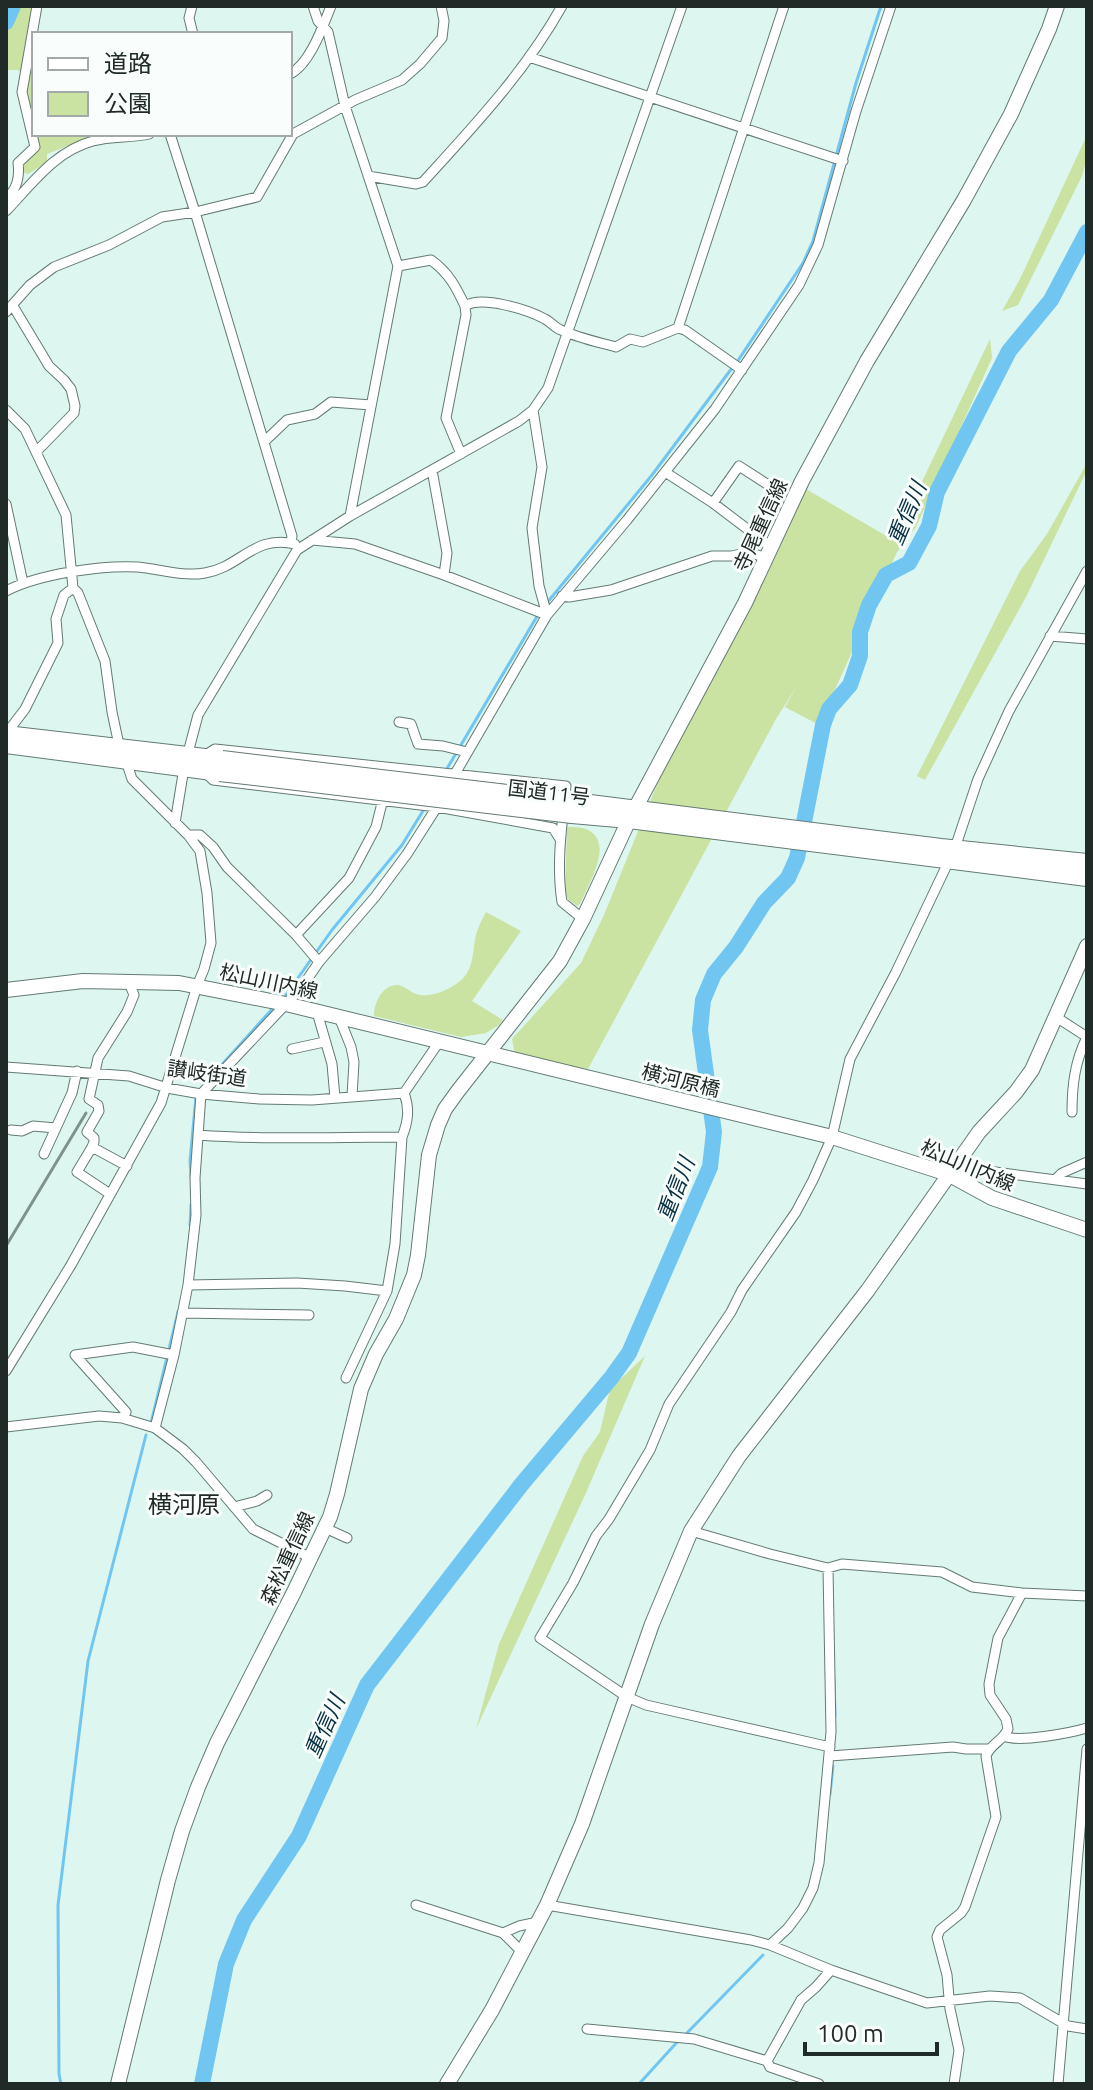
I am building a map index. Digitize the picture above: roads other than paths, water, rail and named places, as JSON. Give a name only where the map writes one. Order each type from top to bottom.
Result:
[{"type":"highway","name":"国道11号","points":[[6,734],[122,753],[945,854],[1087,878]]},
{"type":"highway","name":"国道11号","points":[[6,745],[122,753]]},
{"type":"highway","name":"国道11号","points":[[945,854],[1087,862]]},
{"type":"main road","name":"寺尾重信線","points":[[488,1054],[560,961],[583,919],[632,814],[745,603],[802,481],[867,361],[964,200],[1011,114],[1057,6]]},
{"type":"main road","points":[[447,2084],[492,2010],[547,1905],[582,1824],[652,1624],[691,1531],[739,1456],[868,1290],[979,1132],[1024,1082],[1039,1057],[1087,946]]},
{"type":"main road","name":"松山川内線","points":[[6,990],[83,981],[179,983],[286,1004],[519,1061]]},
{"type":"main road","name":"森松重信線","points":[[118,2084],[168,1880],[198,1787],[325,1528],[337,1494],[361,1389],[414,1275],[433,1138],[445,1109],[488,1054]]},
{"type":"main road","name":"横河原橋","points":[[519,1061],[832,1137]]},
{"type":"main road","name":"松山川内線","points":[[832,1137],[948,1174],[992,1198],[1087,1230]]},
{"type":"street","points":[[32,32],[37,6]]},
{"type":"street","points":[[192,6],[189,18],[192,32]]},
{"type":"street","points":[[313,6],[318,21],[328,32],[345,106],[398,266],[350,516]]},
{"type":"street","points":[[292,72],[303,64],[331,6]]},
{"type":"street","points":[[292,136],[355,100],[402,80],[442,38],[444,21],[441,6]]},
{"type":"street","points":[[368,176],[416,184],[423,182],[505,90],[562,6]]},
{"type":"street","points":[[560,839],[553,828],[437,807],[213,780],[204,763],[198,715],[293,555],[302,546],[511,426],[533,410],[548,388],[682,6]]},
{"type":"street","points":[[678,328],[784,6]]},
{"type":"street","points":[[155,1428],[188,1285],[196,1215],[199,1093],[302,987],[407,854],[547,615],[715,409],[810,265],[891,6]]},
{"type":"street","points":[[32,35],[22,92],[32,134]]},
{"type":"street","points":[[529,57],[843,161]]},
{"type":"street","points":[[6,199],[20,177],[18,163],[35,147],[32,136]]},
{"type":"street","points":[[6,211],[35,178],[63,154],[95,140],[122,136]]},
{"type":"street","points":[[171,136],[265,441],[292,536],[291,543]]},
{"type":"street","points":[[37,451],[74,413],[75,406],[71,389],[49,366],[10,309],[30,285],[54,267],[109,245],[162,217],[257,197],[292,136]]},
{"type":"street","points":[[398,266],[431,260],[452,279],[465,306],[466,315],[446,418],[461,454]]},
{"type":"street","points":[[465,306],[471,303],[518,308],[546,320],[559,330],[616,347],[630,339],[643,342],[678,328],[742,370]]},
{"type":"street","points":[[265,441],[287,420],[315,414],[331,402],[371,405]]},
{"type":"street","points":[[6,410],[25,429],[66,515],[73,588],[78,593],[105,661],[122,753],[132,779],[200,851],[211,943],[161,1103],[71,1265],[6,1371]]},
{"type":"street","points":[[533,410],[542,467],[532,528],[539,586],[547,615]]},
{"type":"street","points":[[713,503],[739,466],[770,486]]},
{"type":"street","points":[[432,470],[447,553],[444,575]]},
{"type":"street","points":[[665,472],[713,503],[769,552]]},
{"type":"street","points":[[6,504],[23,583]]},
{"type":"street","points":[[312,540],[355,544],[547,615]]},
{"type":"street","points":[[6,591],[50,576],[119,567],[205,573],[265,543],[280,541],[302,546]]},
{"type":"street","points":[[562,596],[611,590],[712,556],[769,552]]},
{"type":"street","points":[[989,1749],[940,1747],[830,1752],[646,1705],[627,1697],[540,1638],[573,1583],[596,1536],[650,1450],[669,1404],[796,1212],[826,1155],[850,1059],[896,972],[996,738],[1087,571]]},
{"type":"street","points":[[6,734],[25,709],[58,643],[58,610],[64,595],[73,588]]},
{"type":"street","points":[[1050,636],[1087,639]]},
{"type":"street","points":[[399,722],[411,724],[418,744],[467,752]]},
{"type":"street","points":[[175,823],[204,763],[215,749],[566,786],[559,862],[562,902],[583,919]]},
{"type":"street","points":[[296,935],[349,878],[376,827],[390,768]]},
{"type":"street","points":[[188,835],[200,835],[213,847],[227,867],[319,962]]},
{"type":"street","points":[[89,1099],[98,1058],[134,995],[128,980]]},
{"type":"street","points":[[317,1012],[332,1064],[335,1098]]},
{"type":"street","points":[[339,1017],[354,1062],[352,1096]]},
{"type":"street","points":[[1056,1017],[1087,1037],[1074,1075],[1072,1112]]},
{"type":"street","points":[[292,1049],[324,1042]]},
{"type":"street","points":[[346,1378],[387,1291],[395,1244],[402,1137],[408,1105],[404,1093],[439,1042]]},
{"type":"street","name":"讃岐街道","points":[[6,1067],[129,1076],[167,1088],[272,1099],[312,1100],[404,1093]]},
{"type":"street","points":[[44,1154],[72,1093],[77,1071]]},
{"type":"street","points":[[72,1093],[89,1099],[98,1105],[99,1111],[87,1132],[94,1138],[92,1147],[77,1172],[110,1194]]},
{"type":"street","points":[[11,1130],[22,1131],[33,1126],[56,1128]]},
{"type":"street","points":[[198,1135],[307,1140],[402,1137]]},
{"type":"street","points":[[92,1147],[127,1166]]},
{"type":"street","points":[[1056,1179],[1087,1162]]},
{"type":"street","points":[[948,1174],[988,1171],[1087,1184]]},
{"type":"street","points":[[188,1285],[297,1283],[387,1291]]},
{"type":"street","points":[[182,1313],[309,1315]]},
{"type":"street","points":[[122,1418],[126,1412],[75,1355],[133,1347],[171,1355]]},
{"type":"street","points":[[6,1427],[99,1416],[122,1418],[155,1428],[183,1449],[253,1529],[311,1558]]},
{"type":"street","points":[[234,1507],[267,1495]]},
{"type":"street","points":[[325,1528],[347,1538]]},
{"type":"street","points":[[691,1531],[828,1568],[842,1564],[942,1572],[972,1587],[1087,1596]]},
{"type":"street","points":[[770,1945],[803,1908],[813,1888],[819,1863],[830,1752],[828,1568]]},
{"type":"street","points":[[954,2084],[959,2050],[947,1975],[937,1937],[940,1930],[965,1907],[996,1820],[986,1760],[989,1749],[1004,1736],[1008,1724],[990,1695],[989,1684],[998,1638],[1022,1593]]},
{"type":"street","points":[[1004,1736],[1014,1739],[1087,1728]]},
{"type":"street","points":[[1058,2084],[1087,1749]]},
{"type":"street","points":[[416,1905],[503,1933],[523,1953]]},
{"type":"street","points":[[547,1905],[751,1940],[927,2003],[990,1996],[1020,1998],[1063,2024],[1087,2029]]},
{"type":"street","points":[[503,1933],[538,1922]]},
{"type":"street","points":[[767,2061],[801,2000],[831,1970]]},
{"type":"street","points":[[587,2029],[701,2040],[767,2061],[770,2067],[819,2084]]},
{"type":"waterway","points":[[6,22],[13,6]]},
{"type":"waterway","points":[[737,362],[803,263],[813,241],[856,83],[881,6]]},
{"type":"waterway","name":"重信川","points":[[202,2084],[226,1964],[244,1920],[299,1836],[367,1685],[521,1485],[629,1353],[710,1167],[714,1132],[700,1030],[703,1000],[714,974],[736,947],[764,903],[788,878],[797,858],[823,725],[829,709],[850,685],[860,656],[860,632],[869,605],[886,575],[909,563],[929,526],[937,492],[1009,351],[1051,300],[1087,232]]},
{"type":"waterway","points":[[546,604],[652,475],[732,368]]},
{"type":"waterway","points":[[445,772],[539,613]]},
{"type":"waterway","points":[[283,999],[332,930],[402,845],[426,806]]},
{"type":"waterway","points":[[207,1081],[274,1007]]},
{"type":"waterway","points":[[191,1177],[196,1097]]},
{"type":"waterway","points":[[190,1225],[191,1205]]},
{"type":"waterway","points":[[151,1423],[178,1312]]},
{"type":"waterway","points":[[61,2084],[58,1905],[88,1661],[146,1435]]},
{"type":"waterway","points":[[834,1679],[835,1716]]},
{"type":"waterway","points":[[830,1794],[833,1766]]},
{"type":"waterway","points":[[685,2035],[763,1955]]},
{"type":"waterway","points":[[639,2084],[679,2040]]},
{"type":"railway","points":[[6,1246],[86,1113]]},
{"type":"district","name":"横河原","points":[[184,1504]]}]
